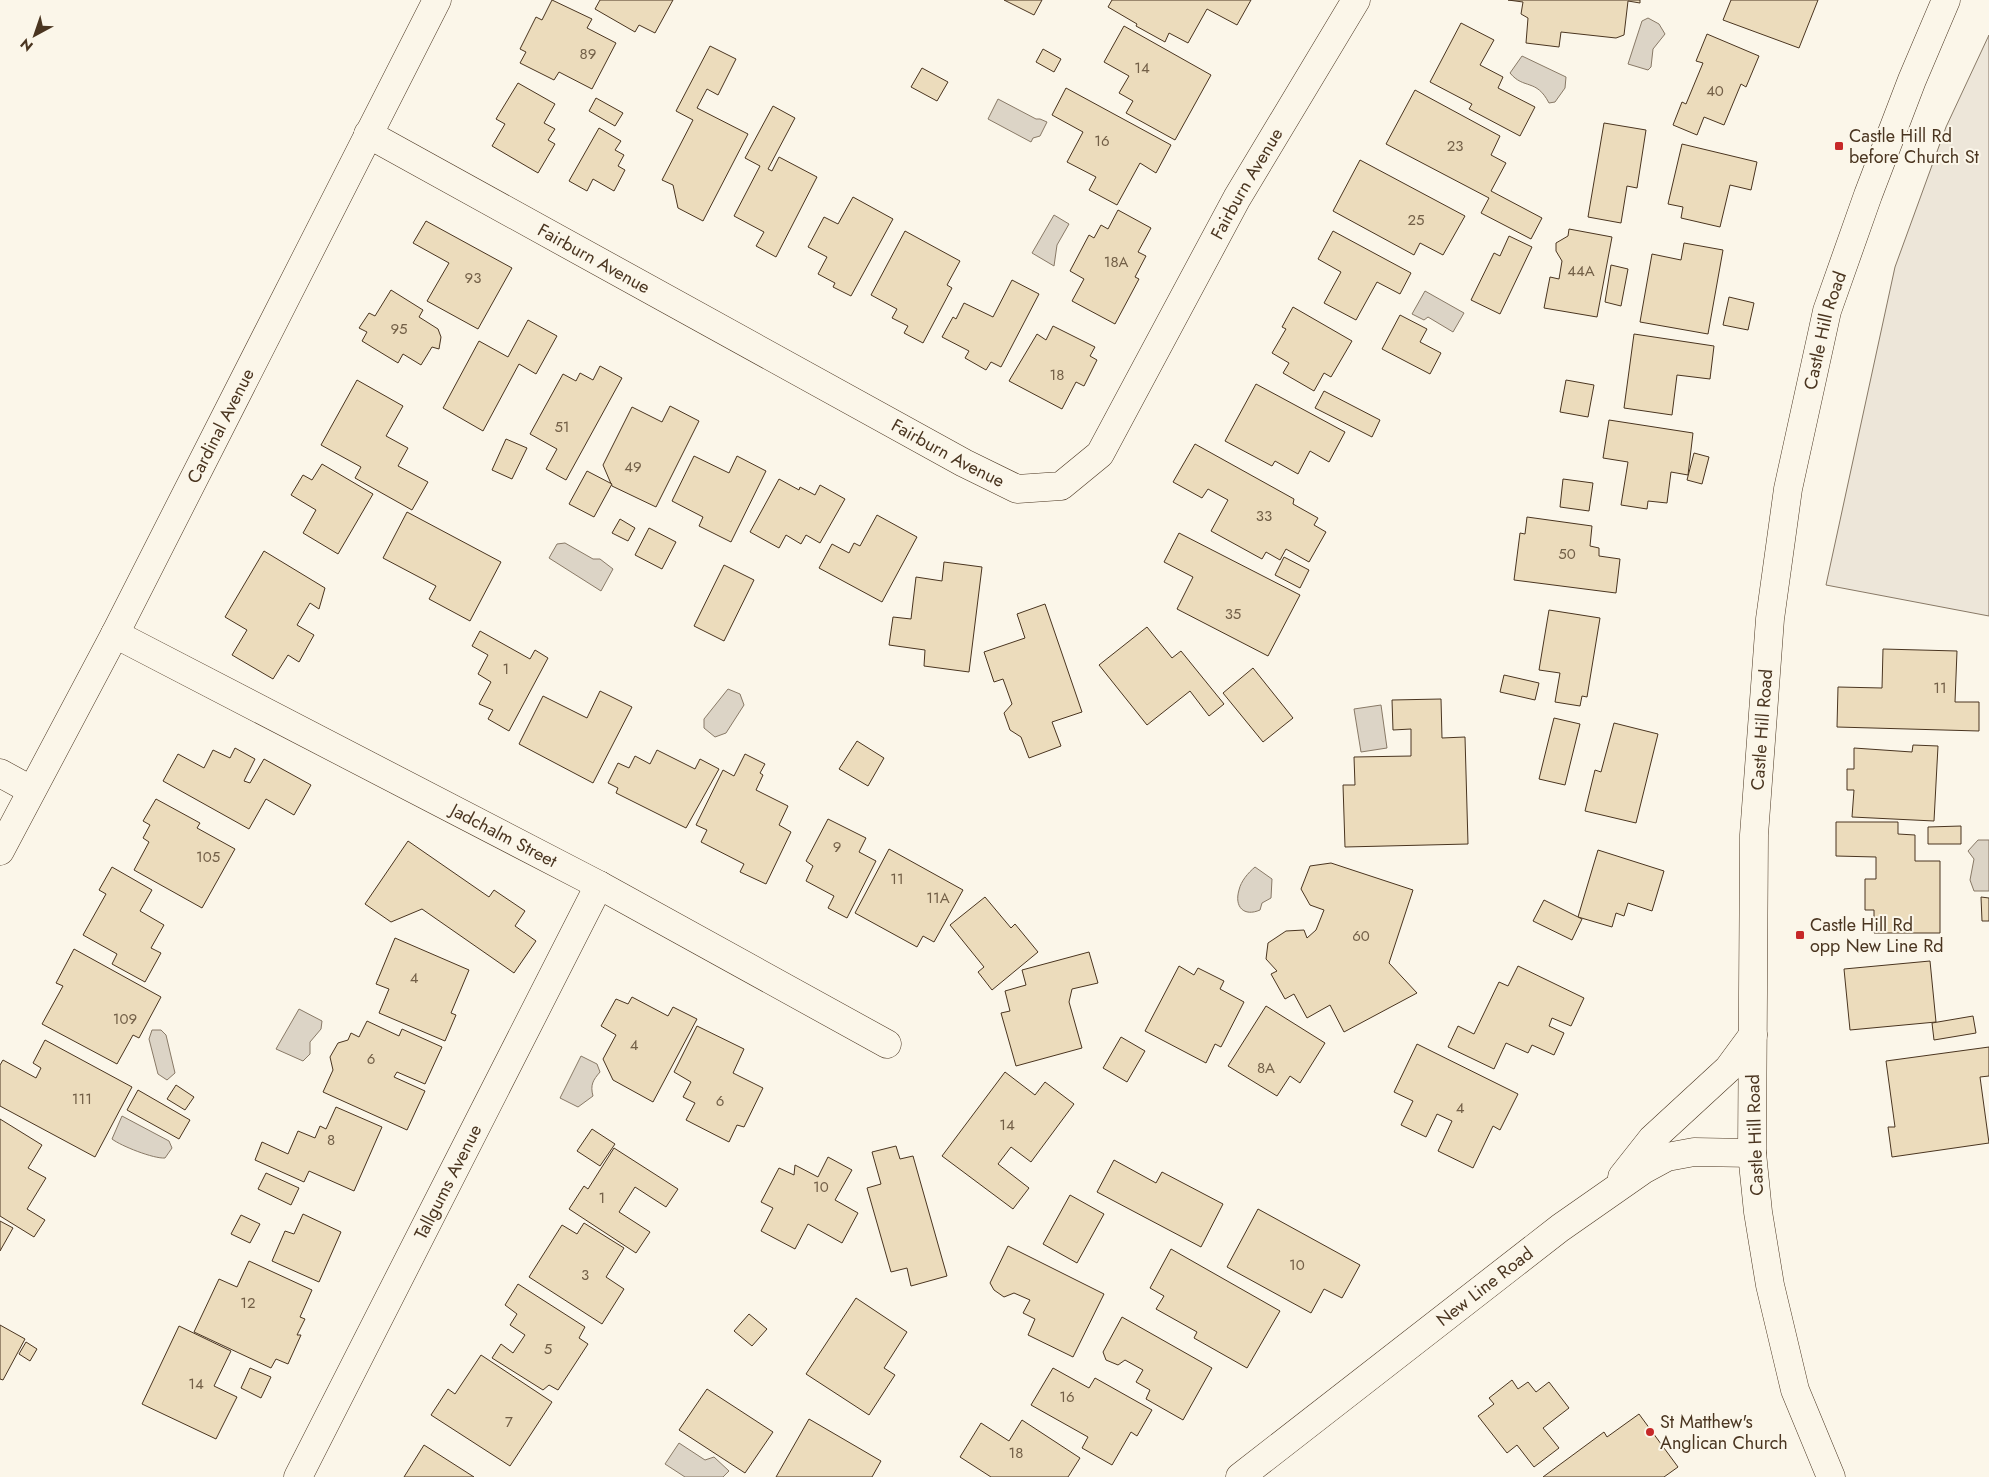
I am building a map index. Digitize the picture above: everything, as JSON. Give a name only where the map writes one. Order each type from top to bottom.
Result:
[{"type":"street","name":"Cardinal Avenue","points":[[0,851],[115,634],[437,0]]},
{"type":"street","name":"Fairburn Avenue","points":[[368,134],[964,464],[1017,490],[1061,486],[1100,454],[1237,198],[1356,0]]},
{"type":"street","name":"Castle Hill Road","points":[[1831,1477],[1795,1390],[1770,1286],[1758,1212],[1752,1152],[1754,835],[1770,619],[1788,489],[1827,312],[1871,186],[1946,0]]},
{"type":"street","name":"Jadchalm Street","points":[[115,634],[599,885],[887,1044]]},
{"type":"street","points":[[0,773],[31,790]]},
{"type":"street","name":"Tallgums Avenue","points":[[298,1477],[599,885]]},
{"type":"street","points":[[1612,1190],[1652,1138],[1728,1069],[1753,1035]]},
{"type":"street","name":"New Line Road","points":[[1240,1477],[1612,1190],[1667,1157],[1694,1152],[1752,1152]]},
{"type":"shaded area","points":[[1648,18],[1659,24],[1665,34],[1653,49],[1651,67],[1648,70],[1628,64],[1642,21]]},
{"type":"shaded area","points":[[1989,35],[1989,616],[1826,585],[1895,267],[1946,127]]},
{"type":"shaded area","points":[[1522,56],[1566,77],[1565,88],[1555,102],[1549,103],[1539,90],[1520,81],[1510,73]]},
{"type":"shaded area","points":[[998,99],[1036,119],[1047,122],[1040,136],[1033,138],[1031,142],[988,119]]},
{"type":"shaded area","points":[[1054,215],[1069,224],[1057,245],[1054,266],[1032,253]]},
{"type":"shaded area","points":[[1425,291],[1464,313],[1453,332],[1428,317],[1424,320],[1412,314]]},
{"type":"shaded area","points":[[565,543],[593,559],[600,559],[613,569],[601,591],[549,558],[557,544]]},
{"type":"shaded area","points":[[728,689],[740,694],[744,705],[726,733],[715,737],[704,728],[704,719]]},
{"type":"shaded area","points":[[1381,705],[1387,748],[1361,752],[1354,709]]},
{"type":"shaded area","points":[[1978,840],[1989,840],[1989,891],[1974,891],[1970,880],[1974,859],[1968,851]]},
{"type":"shaded area","points":[[1255,867],[1272,879],[1271,898],[1262,903],[1260,910],[1249,912],[1239,906],[1238,896],[1243,880]]},
{"type":"shaded area","points":[[299,1009],[322,1021],[321,1029],[310,1042],[310,1054],[303,1061],[276,1049]]},
{"type":"shaded area","points":[[152,1030],[161,1030],[166,1035],[175,1073],[167,1080],[158,1074],[149,1039]]},
{"type":"shaded area","points":[[581,1056],[597,1064],[600,1072],[593,1083],[593,1096],[578,1107],[560,1098]]},
{"type":"shaded area","points":[[122,1116],[169,1141],[172,1148],[165,1158],[138,1152],[112,1139]]},
{"type":"shaded area","points":[[679,1443],[705,1460],[714,1457],[729,1471],[723,1477],[685,1477],[665,1464]]},
{"type":"building","points":[[552,0],[592,19],[587,28],[616,43],[592,89],[559,72],[554,80],[520,63],[526,52],[520,49],[536,17],[542,20]]},
{"type":"building","points":[[600,0],[673,0],[655,33],[639,25],[635,32],[595,9]]},
{"type":"building","points":[[1004,0],[1042,0],[1034,15]]},
{"type":"building","points":[[1112,0],[1251,0],[1237,25],[1207,9],[1188,43],[1169,33],[1165,42],[1136,26],[1137,24],[1108,7]]},
{"type":"building","points":[[1508,0],[1640,0],[1640,3],[1628,1],[1624,35],[1616,38],[1561,32],[1559,47],[1526,43],[1528,18],[1521,14],[1523,2]]},
{"type":"building","points":[[1731,0],[1818,0],[1799,48],[1723,20]]},
{"type":"building","points":[[1461,23],[1494,40],[1480,65],[1503,77],[1498,88],[1535,107],[1520,136],[1469,109],[1472,104],[1430,82]]},
{"type":"building","points":[[1124,26],[1211,75],[1175,140],[1126,113],[1133,101],[1119,93],[1129,76],[1104,62]]},
{"type":"building","points":[[1707,34],[1759,56],[1746,87],[1741,84],[1724,125],[1704,117],[1697,135],[1673,125],[1682,102],[1686,104],[1703,63],[1696,61]]},
{"type":"building","points":[[710,46],[736,59],[718,95],[707,89],[697,108],[748,134],[703,221],[678,208],[673,185],[662,180],[693,120],[676,111]]},
{"type":"building","points":[[1043,49],[1061,59],[1054,72],[1036,62]]},
{"type":"building","points":[[922,68],[948,82],[937,101],[911,87]]},
{"type":"building","points":[[518,83],[555,104],[544,123],[555,129],[548,140],[555,144],[538,173],[492,146],[505,124],[496,119]]},
{"type":"building","points":[[1066,88],[1171,145],[1156,173],[1140,163],[1117,205],[1089,190],[1096,177],[1067,162],[1083,132],[1052,115]]},
{"type":"building","points":[[1415,90],[1500,136],[1491,155],[1506,163],[1491,191],[1542,218],[1531,239],[1481,213],[1489,198],[1386,144]]},
{"type":"building","points":[[596,98],[623,113],[615,126],[589,111]]},
{"type":"building","points":[[773,106],[795,118],[768,169],[772,171],[779,157],[817,177],[776,257],[756,246],[764,232],[734,216],[760,166],[745,158]]},
{"type":"building","points":[[1604,123],[1646,130],[1637,188],[1627,186],[1621,223],[1588,217]]},
{"type":"building","points":[[599,128],[621,141],[615,150],[624,155],[618,166],[625,170],[614,191],[593,179],[587,191],[569,181]]},
{"type":"building","points":[[1682,144],[1757,162],[1751,190],[1730,185],[1720,227],[1681,218],[1683,207],[1668,204]]},
{"type":"building","points":[[1360,160],[1465,216],[1443,255],[1420,243],[1414,255],[1333,211]]},
{"type":"building","points":[[853,197],[893,219],[851,296],[833,287],[835,283],[818,274],[827,257],[808,247],[824,217],[838,224]]},
{"type":"building","points":[[1118,210],[1151,228],[1138,252],[1146,256],[1135,277],[1139,279],[1115,324],[1072,301],[1084,279],[1070,271],[1089,235],[1094,238],[1101,225],[1108,229]]},
{"type":"building","points":[[426,221],[512,268],[478,329],[427,301],[449,263],[413,243]]},
{"type":"building","points":[[1569,229],[1612,237],[1597,317],[1544,308],[1550,277],[1559,279],[1562,261],[1556,251],[1556,243],[1568,236]]},
{"type":"building","points":[[905,231],[960,261],[947,285],[952,288],[923,343],[904,333],[908,326],[892,318],[897,309],[871,295]]},
{"type":"building","points":[[1333,231],[1411,273],[1400,294],[1377,282],[1356,320],[1324,303],[1341,272],[1318,259]]},
{"type":"building","points":[[1509,236],[1532,247],[1500,314],[1471,300],[1494,253],[1500,256]]},
{"type":"building","points":[[1684,243],[1723,250],[1708,334],[1640,322],[1652,254],[1681,260]]},
{"type":"building","points":[[1611,265],[1628,269],[1621,306],[1605,302]]},
{"type":"building","points":[[1012,280],[1039,294],[1001,367],[991,362],[986,370],[965,358],[969,351],[942,337],[953,317],[956,319],[964,303],[993,317]]},
{"type":"building","points":[[391,290],[423,310],[419,317],[438,329],[441,337],[439,349],[432,347],[421,365],[403,354],[398,363],[362,341],[367,332],[359,328],[369,313],[375,316]]},
{"type":"building","points":[[1729,297],[1754,303],[1748,330],[1723,325]]},
{"type":"building","points":[[1293,307],[1352,341],[1331,377],[1324,373],[1314,391],[1283,373],[1289,363],[1272,353],[1286,329],[1282,327]]},
{"type":"building","points":[[1400,315],[1427,329],[1420,342],[1441,353],[1430,374],[1382,349]]},
{"type":"building","points":[[528,320],[557,336],[536,374],[519,364],[483,431],[443,408],[479,341],[508,357]]},
{"type":"building","points":[[1053,326],[1095,347],[1090,356],[1097,360],[1084,386],[1076,382],[1062,409],[1009,381],[1037,334],[1046,340]]},
{"type":"building","points":[[1634,334],[1714,346],[1710,379],[1677,375],[1672,415],[1624,408]]},
{"type":"building","points":[[600,366],[622,378],[566,480],[546,469],[557,449],[530,434],[563,374],[576,381],[580,373],[593,380]]},
{"type":"building","points":[[357,380],[403,406],[386,436],[408,448],[398,466],[428,482],[412,510],[355,478],[361,467],[321,445]]},
{"type":"building","points":[[1566,380],[1594,385],[1588,417],[1560,412]]},
{"type":"building","points":[[1256,384],[1345,432],[1329,462],[1310,451],[1298,474],[1275,461],[1272,466],[1225,441]]},
{"type":"building","points":[[1324,391],[1380,420],[1372,437],[1315,408]]},
{"type":"building","points":[[670,406],[699,421],[656,507],[612,486],[603,465],[632,407],[662,422]]},
{"type":"building","points":[[1609,420],[1693,433],[1688,475],[1671,472],[1667,503],[1648,501],[1647,509],[1621,505],[1628,462],[1603,458]]},
{"type":"building","points":[[506,439],[527,448],[512,479],[492,470]]},
{"type":"building","points":[[1195,444],[1294,499],[1293,504],[1318,518],[1314,525],[1326,532],[1309,562],[1286,549],[1280,560],[1266,552],[1262,559],[1211,531],[1228,500],[1208,489],[1202,498],[1173,482]]},
{"type":"building","points":[[1694,453],[1709,457],[1702,484],[1687,480]]},
{"type":"building","points":[[694,456],[729,473],[737,456],[766,471],[731,542],[699,526],[703,517],[672,501]]},
{"type":"building","points":[[322,464],[373,494],[338,554],[303,533],[316,510],[291,495],[303,475],[312,480]]},
{"type":"building","points":[[587,471],[612,484],[594,517],[569,504]]},
{"type":"building","points":[[779,479],[799,490],[800,487],[815,495],[820,485],[845,499],[820,543],[806,535],[801,544],[786,535],[779,548],[750,532]]},
{"type":"building","points":[[1563,479],[1593,483],[1589,511],[1560,507]]},
{"type":"building","points":[[407,512],[501,562],[470,621],[429,599],[436,586],[383,558]]},
{"type":"building","points":[[877,515],[917,537],[882,602],[819,568],[832,544],[849,553],[854,543],[860,546]]},
{"type":"building","points":[[1527,517],[1592,526],[1590,546],[1599,548],[1599,556],[1620,559],[1616,593],[1514,580],[1520,533],[1525,534]]},
{"type":"building","points":[[620,519],[635,528],[628,541],[612,533]]},
{"type":"building","points":[[649,528],[676,542],[662,569],[635,555]]},
{"type":"building","points":[[1179,533],[1300,595],[1268,656],[1177,609],[1193,577],[1164,562]]},
{"type":"building","points":[[264,551],[325,588],[319,609],[310,603],[297,625],[314,635],[299,662],[288,655],[273,679],[232,655],[247,630],[225,617]]},
{"type":"building","points":[[1284,557],[1309,570],[1300,588],[1275,575]]},
{"type":"building","points":[[944,562],[982,567],[969,672],[924,666],[925,650],[889,645],[893,617],[911,619],[916,577],[942,581]]},
{"type":"building","points":[[724,565],[754,580],[724,641],[694,626]]},
{"type":"building","points":[[1045,604],[1082,712],[1052,722],[1061,746],[1029,758],[1021,737],[1010,730],[1004,713],[1012,704],[1003,679],[994,682],[984,652],[1025,638],[1017,614]]},
{"type":"building","points":[[1549,610],[1600,618],[1587,697],[1582,696],[1580,706],[1555,702],[1560,673],[1539,670]]},
{"type":"building","points":[[1147,627],[1172,658],[1181,651],[1224,704],[1209,716],[1190,691],[1147,725],[1099,665]]},
{"type":"building","points":[[480,631],[530,659],[535,650],[548,658],[509,731],[488,719],[493,710],[479,704],[491,682],[478,674],[488,655],[472,646]]},
{"type":"building","points":[[1883,649],[1957,651],[1955,702],[1979,702],[1979,731],[1837,727],[1838,687],[1882,688]]},
{"type":"building","points":[[1253,668],[1293,718],[1263,742],[1223,693]]},
{"type":"building","points":[[1504,675],[1539,683],[1535,700],[1500,692]]},
{"type":"building","points":[[600,691],[632,707],[593,783],[519,744],[543,696],[587,718]]},
{"type":"building","points":[[1441,699],[1442,738],[1465,737],[1468,844],[1345,847],[1343,785],[1355,785],[1354,757],[1411,756],[1411,729],[1393,730],[1392,700]]},
{"type":"building","points":[[1554,718],[1580,724],[1565,785],[1539,779]]},
{"type":"building","points":[[1614,723],[1658,734],[1636,823],[1585,811],[1595,770],[1601,772]]},
{"type":"building","points":[[857,741],[884,758],[868,786],[839,769]]},
{"type":"building","points":[[1913,745],[1938,746],[1934,821],[1852,817],[1854,790],[1847,790],[1847,769],[1854,769],[1854,748],[1912,752]]},
{"type":"building","points":[[235,748],[255,759],[244,781],[250,783],[264,759],[311,785],[294,815],[266,799],[249,829],[163,781],[178,754],[204,768],[213,750],[230,758]]},
{"type":"building","points":[[657,750],[695,769],[700,759],[719,769],[686,828],[616,793],[618,788],[608,783],[618,763],[629,768],[635,756],[650,764]]},
{"type":"building","points":[[745,754],[765,764],[760,773],[763,775],[756,790],[788,806],[779,825],[791,832],[766,884],[740,872],[744,864],[701,842],[707,830],[696,825],[723,770],[734,776]]},
{"type":"building","points":[[156,799],[200,823],[197,828],[235,849],[202,908],[134,870],[149,842],[143,838],[150,825],[143,821]]},
{"type":"building","points":[[828,819],[866,838],[859,852],[876,861],[847,918],[828,908],[834,896],[806,881],[813,866],[806,861]]},
{"type":"building","points":[[1836,822],[1898,822],[1898,834],[1915,835],[1915,861],[1940,861],[1940,933],[1874,933],[1874,910],[1865,910],[1865,879],[1876,879],[1876,857],[1836,856]]},
{"type":"building","points":[[1961,826],[1961,844],[1928,844],[1928,827]]},
{"type":"building","points":[[408,841],[489,897],[494,890],[525,911],[515,926],[536,941],[514,973],[422,909],[391,922],[365,904]]},
{"type":"building","points":[[889,849],[963,890],[934,942],[923,936],[917,947],[855,913]]},
{"type":"building","points":[[1598,850],[1664,871],[1652,911],[1628,903],[1624,916],[1616,913],[1612,927],[1578,917]]},
{"type":"building","points":[[1331,863],[1413,890],[1389,963],[1417,993],[1344,1032],[1330,1005],[1307,1018],[1294,994],[1285,999],[1271,974],[1277,971],[1266,959],[1268,943],[1286,931],[1304,930],[1307,938],[1316,930],[1324,910],[1310,905],[1301,889],[1310,866]]},
{"type":"building","points":[[112,867],[152,890],[140,911],[164,925],[151,948],[161,953],[145,982],[112,964],[117,954],[83,935],[106,894],[99,890]]},
{"type":"building","points":[[985,897],[1011,928],[1015,924],[1038,952],[992,990],[978,972],[984,967],[950,925]]},
{"type":"building","points":[[1981,897],[1989,898],[1989,921],[1982,921]]},
{"type":"building","points":[[1544,900],[1582,919],[1572,940],[1533,921]]},
{"type":"building","points":[[395,938],[469,970],[451,1013],[456,1015],[445,1041],[379,1013],[389,989],[376,984]]},
{"type":"building","points":[[74,949],[161,997],[139,1038],[133,1035],[117,1064],[42,1024],[63,986],[56,983]]},
{"type":"building","points":[[1089,952],[1098,983],[1072,989],[1069,1002],[1082,1048],[1016,1066],[1001,1013],[1010,1011],[1005,991],[1026,985],[1022,970]]},
{"type":"building","points":[[1930,961],[1936,1022],[1850,1030],[1844,969]]},
{"type":"building","points":[[1179,966],[1194,975],[1198,968],[1224,981],[1220,989],[1244,1002],[1221,1047],[1215,1044],[1206,1063],[1145,1031]]},
{"type":"building","points":[[1518,966],[1584,998],[1571,1026],[1552,1018],[1549,1026],[1564,1033],[1554,1055],[1532,1045],[1528,1053],[1506,1043],[1494,1069],[1448,1047],[1458,1026],[1474,1034],[1499,982],[1508,986]]},
{"type":"building","points":[[632,997],[668,1016],[673,1007],[697,1019],[653,1102],[613,1080],[603,1059],[616,1035],[601,1026],[616,999],[628,1004]]},
{"type":"building","points":[[1266,1006],[1325,1043],[1300,1083],[1290,1076],[1277,1096],[1228,1066]]},
{"type":"building","points":[[1973,1016],[1976,1033],[1934,1040],[1932,1023]]},
{"type":"building","points":[[367,1021],[399,1036],[402,1029],[442,1047],[425,1084],[397,1072],[394,1077],[425,1091],[407,1130],[323,1092],[333,1070],[330,1057],[338,1043],[348,1040],[351,1033],[359,1037]]},
{"type":"building","points":[[697,1026],[744,1049],[733,1073],[763,1088],[744,1127],[737,1125],[729,1142],[686,1120],[695,1103],[683,1097],[691,1082],[674,1072]]},
{"type":"building","points":[[1121,1037],[1145,1051],[1127,1082],[1103,1068]]},
{"type":"building","points":[[45,1040],[132,1087],[95,1157],[0,1106],[0,1065],[3,1060],[36,1078],[41,1068],[33,1063]]},
{"type":"building","points":[[1417,1044],[1518,1094],[1500,1130],[1493,1126],[1473,1168],[1438,1151],[1452,1121],[1437,1114],[1426,1137],[1401,1125],[1413,1101],[1394,1092]]},
{"type":"building","points":[[1989,1047],[1989,1076],[1980,1077],[1989,1143],[1892,1157],[1888,1127],[1895,1127],[1886,1061]]},
{"type":"building","points":[[1005,1072],[1035,1095],[1045,1082],[1074,1104],[1031,1162],[1011,1147],[998,1164],[1029,1188],[1013,1209],[942,1156]]},
{"type":"building","points":[[176,1085],[194,1097],[185,1110],[167,1099]]},
{"type":"building","points":[[138,1090],[190,1120],[179,1139],[127,1110]]},
{"type":"building","points":[[336,1107],[382,1127],[354,1191],[309,1171],[304,1182],[255,1160],[262,1142],[288,1154],[298,1131],[315,1138],[320,1126],[326,1129]]},
{"type":"building","points":[[0,1119],[42,1145],[28,1168],[46,1178],[27,1209],[45,1220],[34,1237],[0,1216]]},
{"type":"building","points":[[592,1129],[615,1144],[600,1166],[577,1151]]},
{"type":"building","points":[[896,1146],[900,1159],[913,1156],[947,1276],[911,1286],[907,1268],[891,1272],[867,1188],[881,1184],[872,1152]]},
{"type":"building","points":[[614,1148],[678,1189],[666,1207],[635,1187],[619,1212],[650,1232],[636,1253],[569,1209],[584,1186],[588,1189]]},
{"type":"building","points":[[828,1157],[852,1170],[835,1200],[858,1213],[842,1243],[808,1224],[795,1249],[761,1231],[773,1208],[761,1202],[779,1168],[794,1175],[795,1165],[818,1177]]},
{"type":"building","points":[[1114,1160],[1156,1183],[1162,1172],[1223,1204],[1201,1247],[1097,1192]]},
{"type":"building","points":[[266,1173],[299,1188],[291,1205],[258,1189]]},
{"type":"building","points":[[1070,1195],[1104,1214],[1077,1263],[1043,1244]]},
{"type":"building","points":[[1258,1209],[1360,1265],[1342,1298],[1324,1289],[1311,1313],[1227,1267]]},
{"type":"building","points":[[303,1214],[341,1232],[319,1282],[272,1261],[285,1231],[294,1234]]},
{"type":"building","points":[[241,1215],[260,1224],[250,1243],[231,1234]]},
{"type":"building","points":[[0,1221],[13,1228],[0,1251]]},
{"type":"building","points":[[584,1223],[624,1248],[606,1277],[624,1289],[602,1324],[529,1277],[562,1225],[577,1234]]},
{"type":"building","points":[[1008,1246],[1104,1294],[1073,1357],[1028,1335],[1035,1319],[1023,1313],[1030,1300],[1014,1293],[1004,1297],[994,1290],[990,1283]]},
{"type":"building","points":[[1171,1249],[1280,1311],[1247,1368],[1194,1338],[1197,1332],[1156,1309],[1164,1296],[1150,1288]]},
{"type":"building","points":[[249,1261],[312,1290],[300,1317],[305,1319],[297,1335],[301,1335],[288,1364],[276,1359],[271,1368],[194,1332],[219,1279],[237,1287]]},
{"type":"building","points":[[518,1284],[585,1327],[579,1338],[588,1344],[558,1390],[549,1385],[543,1390],[492,1358],[501,1344],[513,1353],[525,1335],[510,1325],[517,1314],[505,1305]]},
{"type":"building","points":[[856,1298],[907,1332],[884,1368],[895,1375],[869,1415],[806,1374]]},
{"type":"building","points":[[749,1314],[767,1329],[752,1346],[734,1331]]},
{"type":"building","points":[[1122,1317],[1212,1368],[1183,1420],[1146,1399],[1150,1390],[1136,1382],[1143,1370],[1125,1360],[1118,1365],[1106,1360],[1103,1352]]},
{"type":"building","points":[[0,1325],[25,1339],[3,1380],[0,1379]]},
{"type":"building","points":[[179,1326],[231,1351],[214,1386],[237,1397],[216,1439],[142,1404]]},
{"type":"building","points":[[26,1342],[37,1349],[30,1361],[19,1354]]},
{"type":"building","points":[[481,1355],[552,1402],[510,1466],[431,1415],[448,1389],[455,1394]]},
{"type":"building","points":[[250,1368],[271,1377],[261,1398],[241,1388]]},
{"type":"building","points":[[1053,1368],[1089,1388],[1095,1378],[1152,1410],[1137,1436],[1131,1432],[1112,1465],[1082,1448],[1088,1437],[1031,1405]]},
{"type":"building","points":[[1512,1380],[1518,1389],[1528,1382],[1536,1392],[1549,1382],[1569,1408],[1543,1428],[1559,1448],[1534,1467],[1517,1445],[1507,1453],[1478,1416],[1494,1404],[1489,1398]]},
{"type":"building","points":[[707,1389],[773,1432],[745,1473],[679,1430]]},
{"type":"building","points":[[1639,1414],[1678,1467],[1664,1477],[1543,1477],[1604,1432],[1607,1437]]},
{"type":"building","points":[[809,1419],[881,1461],[872,1477],[776,1477]]},
{"type":"building","points":[[1022,1420],[1080,1458],[1068,1477],[991,1477],[960,1457],[981,1423],[1009,1441]]},
{"type":"building","points":[[424,1445],[474,1477],[404,1477]]},
{"type":"place","name":"Castle Hill Rd before Church St","points":[[1839,146]]},
{"type":"place","name":"Castle Hill Rd opp New Line Rd","points":[[1800,935]]},
{"type":"place","name":"St Matthew's Anglican Church","points":[[1650,1432]]}]
